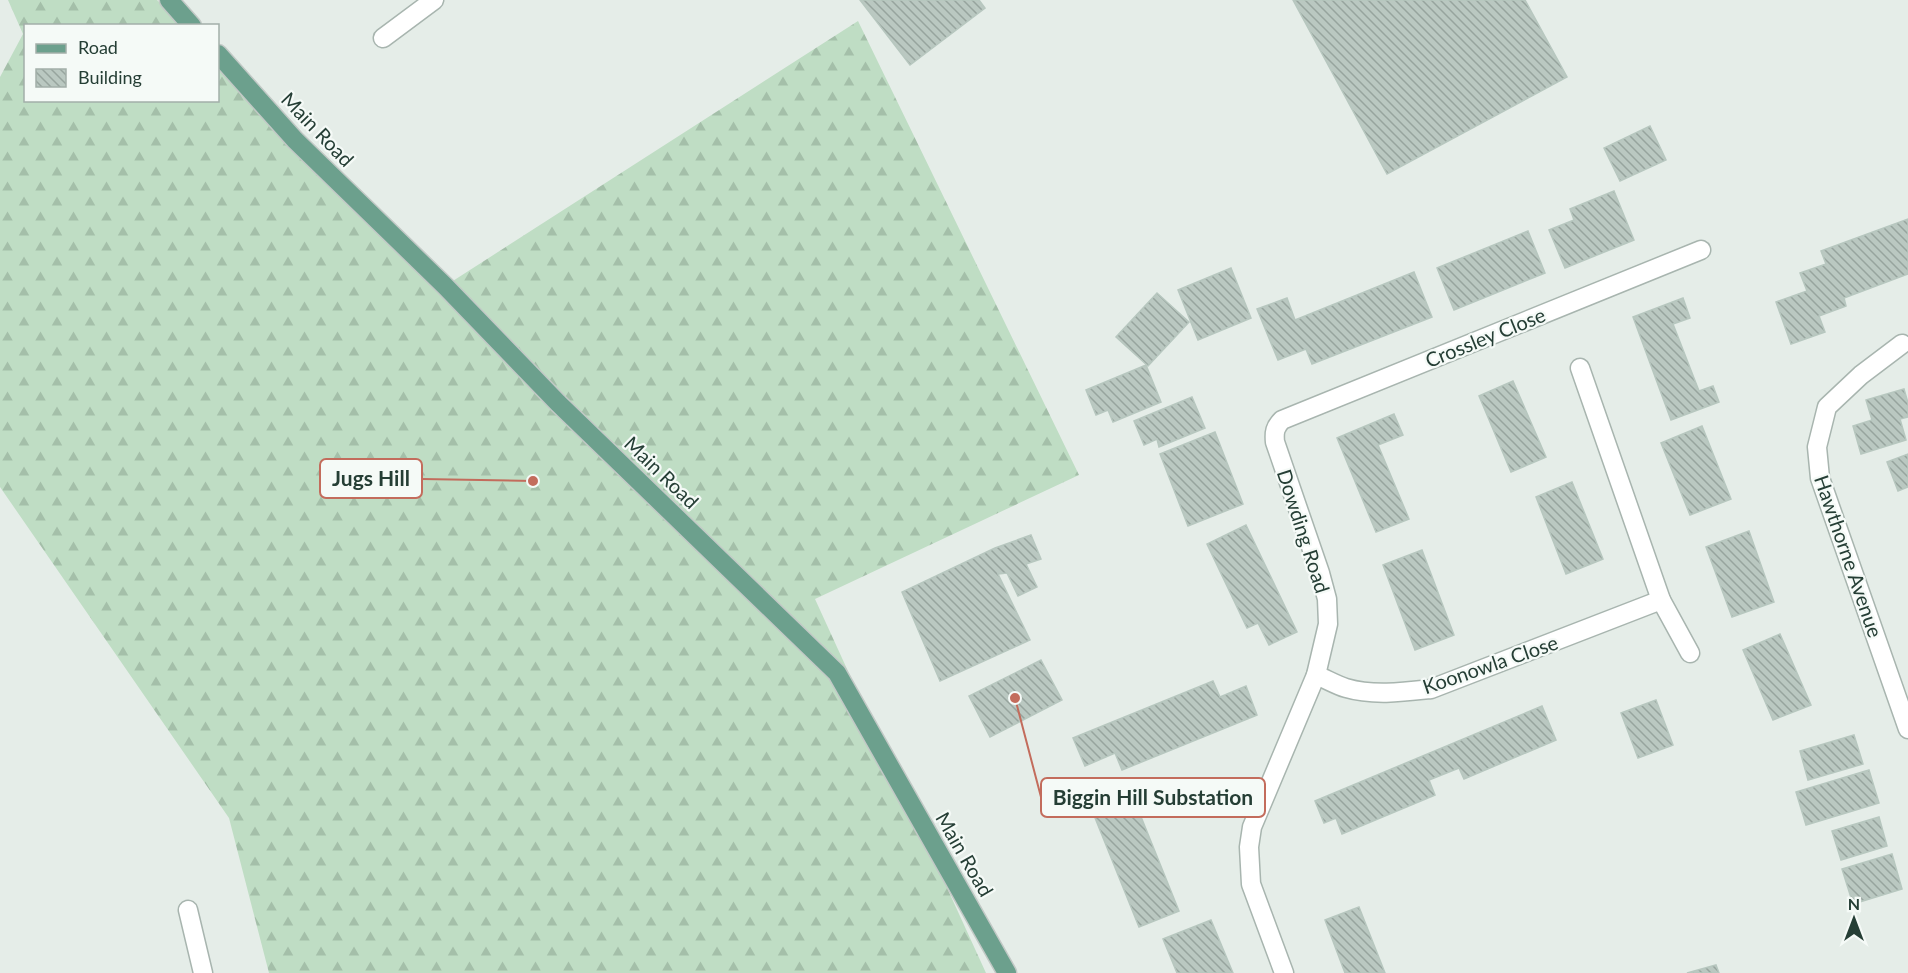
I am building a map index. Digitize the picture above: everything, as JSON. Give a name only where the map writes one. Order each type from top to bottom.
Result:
[{"type":"main road","points":[[169,0],[190,24]]},
{"type":"main road","name":"Main Road","points":[[219,55],[295,140],[445,286],[558,403],[837,674],[1007,973]]},
{"type":"street","points":[[383,38],[434,0]]},
{"type":"street","name":"Crossley Close","points":[[1275,430],[1282,420],[1701,250]]},
{"type":"street","name":"Hawthorne Avenue","points":[[1902,344],[1861,375],[1827,407],[1817,447],[1820,478],[1908,729]]},
{"type":"street","points":[[1580,368],[1661,600],[1690,652]]},
{"type":"street","name":"Dowding Road","points":[[1275,430],[1275,442],[1320,573],[1327,599],[1328,624],[1316,675],[1252,827],[1249,847],[1251,884],[1284,973]]},
{"type":"street","name":"Koonowla Close","points":[[1316,675],[1346,688],[1369,692],[1431,689],[1661,600]]},
{"type":"street","points":[[188,910],[203,973]]},
{"type":"green space","points":[[8,0],[157,0],[181,24],[24,24],[24,102],[219,102],[219,62],[445,286],[858,21],[1079,475],[815,599],[986,973],[269,973],[229,818],[0,487],[0,77],[23,34]]},
{"type":"building","points":[[860,0],[979,0],[985,8],[910,65]]},
{"type":"building","points":[[1293,0],[1525,0],[1567,77],[1387,174]]},
{"type":"building","points":[[1650,126],[1666,160],[1620,181],[1604,148]]},
{"type":"building","points":[[1614,191],[1634,240],[1565,268],[1549,230],[1574,220],[1570,209]]},
{"type":"building","points":[[1908,219],[1908,274],[1844,298],[1846,306],[1819,316],[1825,332],[1791,344],[1776,302],[1807,291],[1800,273],[1826,264],[1821,251]]},
{"type":"building","points":[[1528,231],[1545,273],[1454,310],[1437,268]]},
{"type":"building","points":[[1231,268],[1251,318],[1198,340],[1178,290]]},
{"type":"building","points":[[1414,272],[1432,317],[1312,364],[1306,349],[1278,360],[1257,309],[1287,298],[1295,320]]},
{"type":"building","points":[[1157,293],[1189,322],[1148,366],[1116,337]]},
{"type":"building","points":[[1683,298],[1690,318],[1673,324],[1699,391],[1713,386],[1719,402],[1671,420],[1633,317]]},
{"type":"building","points":[[1146,365],[1161,402],[1113,422],[1108,410],[1096,415],[1086,390]]},
{"type":"building","points":[[1513,381],[1546,457],[1511,472],[1479,396]]},
{"type":"building","points":[[1904,389],[1908,403],[1908,417],[1900,419],[1906,440],[1861,454],[1853,426],[1872,420],[1866,400]]},
{"type":"building","points":[[1192,397],[1205,428],[1159,447],[1157,439],[1144,445],[1134,421]]},
{"type":"building","points":[[1394,414],[1403,435],[1378,445],[1409,519],[1376,532],[1337,438]]},
{"type":"building","points":[[1702,426],[1731,499],[1690,515],[1661,443]]},
{"type":"building","points":[[1215,432],[1243,504],[1188,526],[1160,454]]},
{"type":"building","points":[[1908,454],[1908,487],[1898,491],[1887,462]]},
{"type":"building","points":[[1572,482],[1603,559],[1566,574],[1536,497]]},
{"type":"building","points":[[1246,525],[1297,632],[1269,645],[1258,623],[1247,628],[1207,544]]},
{"type":"building","points":[[1749,531],[1774,602],[1732,617],[1706,547]]},
{"type":"building","points":[[1031,535],[1041,559],[1026,564],[1037,587],[1018,596],[1007,573],[998,574],[1030,640],[940,681],[902,592],[995,548]]},
{"type":"building","points":[[1422,550],[1454,635],[1415,650],[1383,565]]},
{"type":"building","points":[[1780,634],[1811,705],[1773,720],[1743,650]]},
{"type":"building","points":[[1041,660],[1062,700],[990,737],[969,696]]},
{"type":"building","points":[[1213,681],[1220,697],[1246,686],[1257,715],[1122,770],[1115,753],[1085,766],[1073,738]]},
{"type":"building","points":[[1656,700],[1673,745],[1638,758],[1621,713]]},
{"type":"building","points":[[1542,706],[1556,740],[1464,779],[1459,768],[1429,780],[1435,795],[1342,834],[1336,818],[1324,823],[1315,801]]},
{"type":"building","points":[[1854,735],[1863,764],[1808,780],[1800,751]]},
{"type":"building","points":[[1869,770],[1879,803],[1806,825],[1796,792]]},
{"type":"building","points":[[1127,782],[1179,911],[1139,927],[1087,798]]},
{"type":"building","points":[[1879,817],[1887,846],[1841,860],[1832,831]]},
{"type":"building","points":[[1892,854],[1902,889],[1853,904],[1842,869]]},
{"type":"building","points":[[1359,907],[1385,973],[1345,973],[1325,920]]},
{"type":"building","points":[[1211,920],[1233,973],[1177,973],[1163,939]]},
{"type":"building","points":[[1716,965],[1719,973],[1687,973]]},
{"type":"place","name":"Jugs Hill","points":[[533,481]]},
{"type":"place","name":"Biggin Hill Substation","points":[[1015,698]]}]
